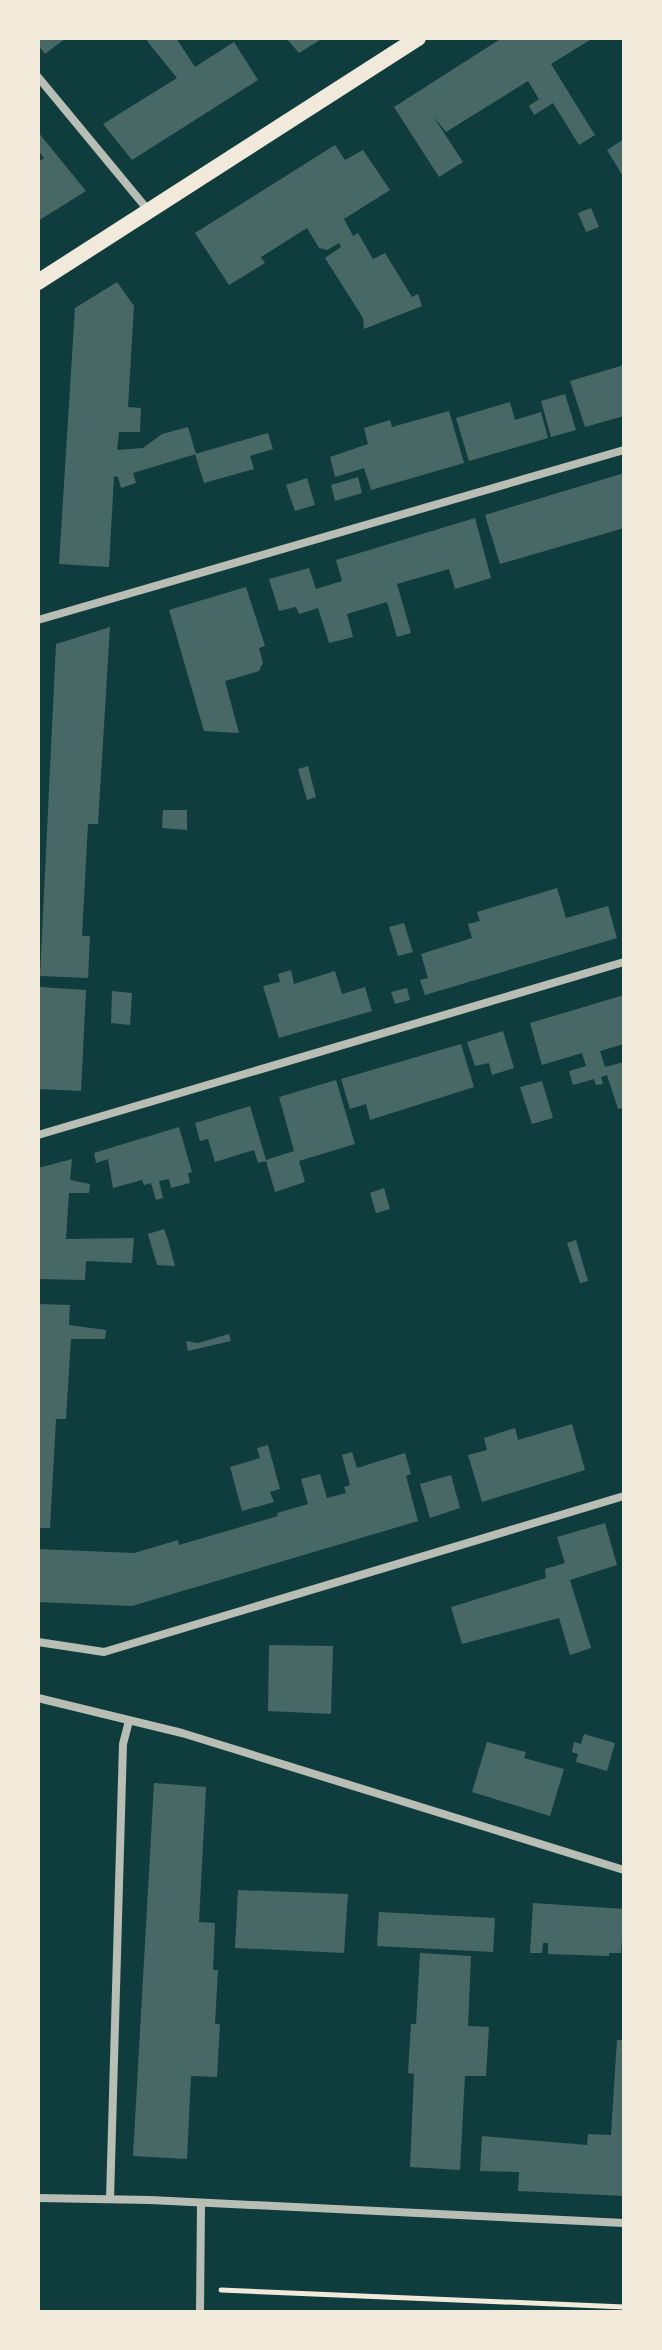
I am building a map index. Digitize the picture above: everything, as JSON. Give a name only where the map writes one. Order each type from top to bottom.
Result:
[{"type":"main road","points":[[38,282],[418,38]]},
{"type":"street","points":[[38,77],[148,210]]},
{"type":"street","points":[[38,620],[624,450]]},
{"type":"street","points":[[38,1135],[624,962]]},
{"type":"street","points":[[38,1642],[104,1652],[624,1496]]},
{"type":"street","points":[[38,1698],[182,1733],[624,1870]]},
{"type":"street","points":[[110,2199],[123,1744],[129,1721]]},
{"type":"street","points":[[38,2198],[624,2223]]},
{"type":"street","points":[[200,2312],[201,2203]]},
{"type":"path","points":[[199,2289],[624,2307]]},
{"type":"building","points":[[38,38],[66,38],[45,54],[38,45]]},
{"type":"building","points":[[152,38],[176,38],[195,67],[234,42],[258,80],[132,160],[103,124],[177,78],[147,41]]},
{"type":"building","points":[[286,38],[323,38],[299,53]]},
{"type":"building","points":[[502,38],[593,38],[551,64],[595,135],[579,145],[553,103],[534,115],[529,106],[539,99],[528,81],[446,132],[433,116],[463,162],[439,177],[394,107]]},
{"type":"building","points":[[38,132],[86,191],[38,221],[38,162],[44,158],[38,150]]},
{"type":"building","points":[[624,139],[624,178],[607,150]]},
{"type":"building","points":[[335,145],[345,160],[363,150],[390,190],[344,219],[353,236],[358,233],[373,259],[385,253],[412,297],[418,294],[422,306],[364,329],[363,318],[325,258],[341,247],[339,243],[327,250],[319,248],[307,228],[261,257],[265,263],[229,285],[195,233]]},
{"type":"building","points":[[591,208],[599,227],[586,232],[578,213]]},
{"type":"building","points":[[117,282],[134,306],[128,407],[141,408],[140,432],[119,432],[117,450],[143,448],[162,434],[188,427],[196,454],[133,473],[136,483],[121,488],[118,477],[114,476],[109,567],[59,564],[75,308]]},
{"type":"building","points":[[624,365],[624,416],[585,427],[570,381]]},
{"type":"building","points":[[565,394],[576,430],[551,437],[541,401]]},
{"type":"building","points":[[510,402],[515,420],[541,412],[548,438],[469,461],[456,418]]},
{"type":"building","points":[[449,411],[464,463],[371,490],[364,468],[335,477],[330,457],[368,444],[364,428],[390,420],[392,427]]},
{"type":"building","points":[[268,433],[273,449],[250,456],[254,469],[204,483],[195,454]]},
{"type":"building","points":[[624,473],[624,528],[500,564],[485,515]]},
{"type":"building","points":[[358,477],[362,493],[335,501],[331,485]]},
{"type":"building","points":[[307,478],[315,505],[295,511],[286,485]]},
{"type":"building","points":[[475,518],[491,578],[455,589],[449,569],[397,584],[411,633],[397,637],[387,602],[347,614],[353,637],[329,643],[318,608],[299,614],[296,607],[279,611],[269,579],[309,568],[316,589],[342,581],[336,560]]},
{"type":"building","points":[[246,587],[265,646],[259,648],[263,663],[259,671],[225,681],[239,733],[204,731],[169,610]]},
{"type":"building","points":[[110,627],[98,824],[88,824],[82,936],[90,936],[88,978],[40,976],[56,644]]},
{"type":"building","points":[[308,766],[316,797],[307,800],[298,769]]},
{"type":"building","points":[[163,810],[187,810],[187,830],[162,828]]},
{"type":"building","points":[[557,888],[566,918],[608,906],[617,938],[425,995],[420,980],[428,978],[421,954],[472,938],[468,924],[480,921],[477,912]]},
{"type":"building","points":[[404,923],[413,952],[398,956],[389,927]]},
{"type":"building","points":[[291,970],[294,984],[335,971],[342,994],[365,987],[372,1011],[279,1038],[263,986],[280,982],[278,974]]},
{"type":"building","points":[[40,987],[86,990],[81,1091],[38,1089]]},
{"type":"building","points":[[407,988],[410,1000],[395,1004],[391,992]]},
{"type":"building","points":[[112,991],[132,993],[130,1025],[111,1023]]},
{"type":"building","points":[[624,995],[624,1044],[600,1051],[605,1067],[624,1062],[624,1108],[618,1109],[607,1075],[601,1077],[603,1084],[596,1085],[594,1079],[573,1085],[569,1071],[586,1066],[582,1053],[542,1065],[530,1023]]},
{"type":"building","points":[[503,1031],[514,1068],[492,1075],[489,1063],[475,1066],[467,1042]]},
{"type":"building","points":[[461,1044],[474,1087],[370,1120],[366,1104],[350,1109],[341,1079]]},
{"type":"building","points":[[336,1080],[355,1144],[299,1161],[305,1182],[275,1192],[266,1161],[258,1163],[254,1150],[215,1162],[208,1139],[200,1141],[195,1123],[250,1106],[266,1160],[294,1151],[279,1097]]},
{"type":"building","points":[[542,1081],[553,1118],[532,1124],[520,1087]]},
{"type":"building","points":[[179,1127],[192,1172],[188,1173],[190,1183],[171,1188],[169,1179],[159,1181],[163,1198],[156,1200],[151,1183],[144,1185],[142,1180],[113,1188],[108,1159],[96,1163],[94,1153]]},
{"type":"building","points":[[72,1159],[70,1180],[90,1184],[89,1193],[69,1193],[66,1239],[134,1238],[132,1263],[86,1261],[85,1280],[38,1279],[38,1168]]},
{"type":"building","points":[[384,1188],[390,1209],[376,1213],[370,1193]]},
{"type":"building","points":[[164,1229],[175,1266],[157,1265],[148,1234]]},
{"type":"building","points":[[576,1240],[588,1281],[580,1283],[567,1243]]},
{"type":"building","points":[[38,1304],[70,1305],[69,1325],[106,1330],[105,1339],[71,1339],[66,1419],[56,1419],[50,1528],[38,1528]]},
{"type":"building","points":[[229,1334],[231,1341],[188,1351],[186,1341],[198,1343]]},
{"type":"building","points":[[572,1424],[585,1470],[482,1502],[468,1455],[487,1450],[484,1438],[515,1428],[518,1440]]},
{"type":"building","points":[[268,1445],[280,1489],[270,1492],[274,1502],[242,1511],[230,1467],[260,1458],[257,1448]]},
{"type":"building","points":[[352,1452],[357,1468],[405,1453],[411,1474],[406,1476],[418,1521],[132,1606],[38,1602],[38,1549],[134,1553],[178,1540],[179,1545],[278,1516],[277,1513],[308,1504],[301,1479],[320,1474],[327,1498],[346,1493],[344,1487],[350,1485],[342,1455]]},
{"type":"building","points":[[451,1475],[460,1508],[430,1518],[420,1484]]},
{"type":"building","points":[[605,1523],[617,1565],[570,1580],[591,1648],[570,1655],[559,1618],[462,1644],[451,1607],[546,1578],[545,1569],[565,1563],[557,1537]]},
{"type":"building","points":[[269,1645],[333,1646],[331,1714],[268,1711]]},
{"type":"building","points":[[584,1734],[615,1743],[607,1771],[576,1762],[578,1754],[572,1752],[574,1742],[581,1744]]},
{"type":"building","points":[[487,1742],[526,1752],[524,1758],[564,1769],[550,1816],[472,1792]]},
{"type":"building","points":[[154,1783],[206,1787],[199,1922],[215,1923],[213,1970],[218,1970],[215,2024],[220,2024],[217,2077],[191,2076],[187,2159],[133,2156]]},
{"type":"building","points":[[238,1890],[348,1894],[344,1953],[235,1948]]},
{"type":"building","points":[[533,1903],[624,1909],[621,1953],[609,1953],[609,1956],[548,1954],[548,1943],[543,1943],[542,1953],[530,1953]]},
{"type":"building","points":[[379,1912],[495,1918],[493,1952],[377,1946]]},
{"type":"building","points":[[420,1953],[471,1956],[468,2026],[489,2027],[486,2076],[465,2076],[460,2170],[410,2167],[414,2074],[408,2073],[411,2024],[416,2024]]},
{"type":"building","points":[[617,2040],[624,2040],[624,2196],[518,2191],[519,2172],[480,2171],[482,2136],[587,2145],[588,2134],[611,2135]]}]
